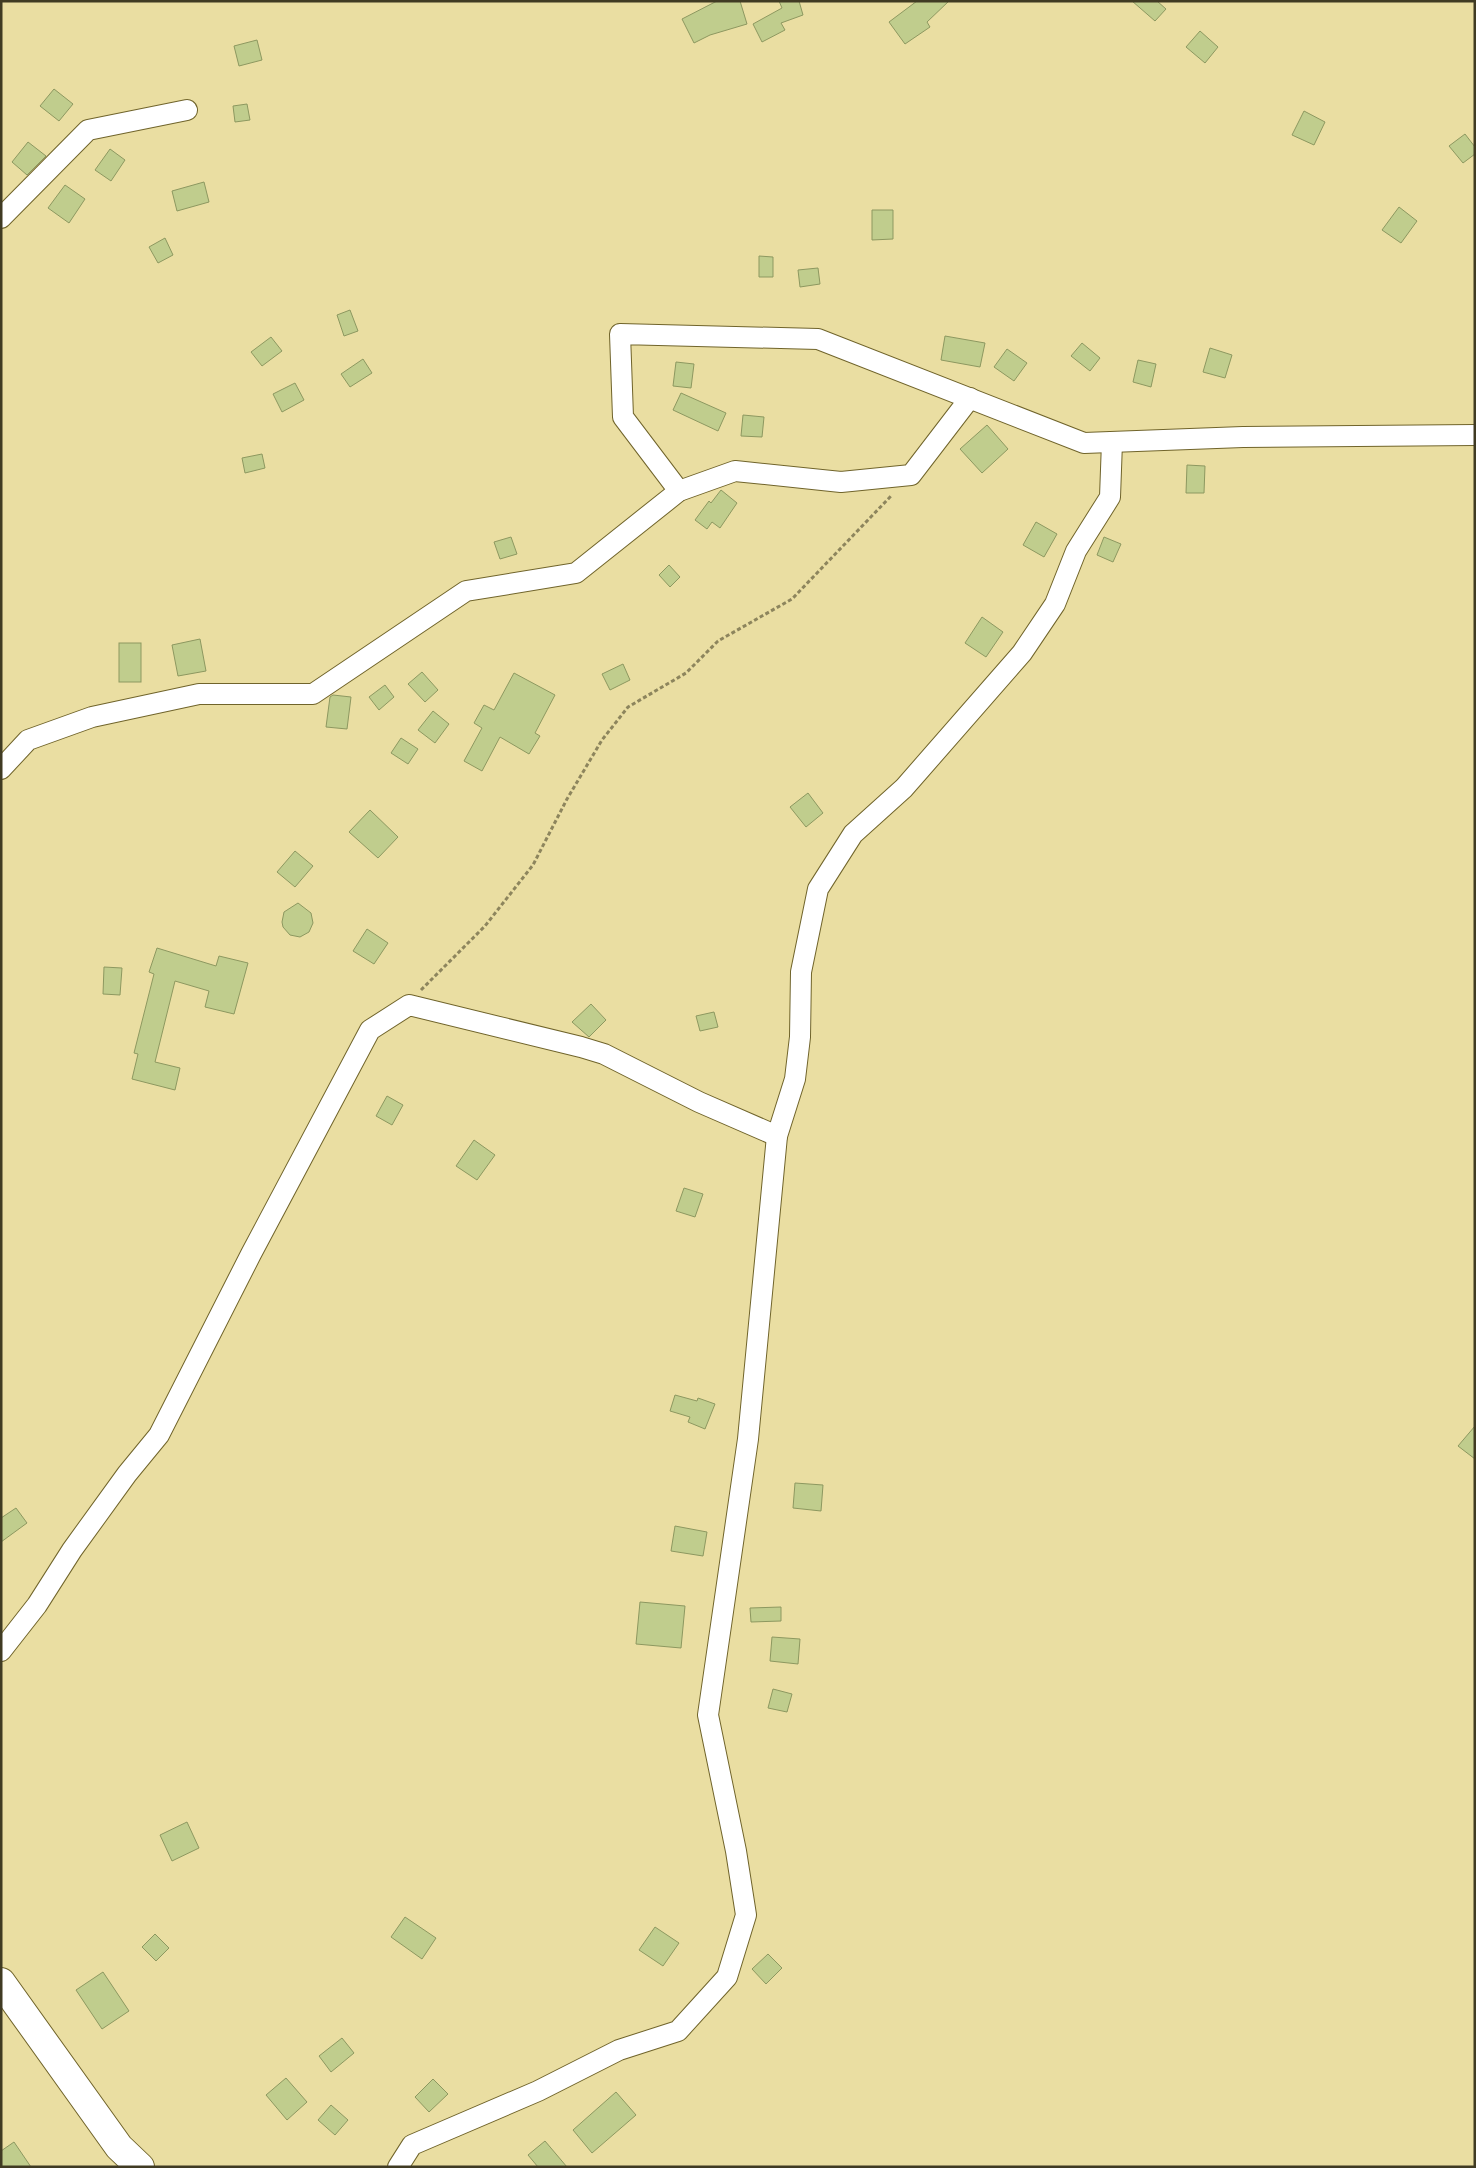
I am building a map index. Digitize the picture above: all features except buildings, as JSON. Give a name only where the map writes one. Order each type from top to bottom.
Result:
[{"type":"highway","points":[[1,1982],[118,2147],[140,2167]]},
{"type":"street","points":[[1,218],[39,182],[88,130],[187,110]]},
{"type":"street","points":[[679,491],[623,417],[620,334],[818,339],[1084,443],[1243,436],[1475,435]]},
{"type":"street","points":[[1,769],[28,740],[92,716],[199,694],[313,694],[466,591],[576,573],[679,491],[735,470],[841,482],[911,475],[970,398]]},
{"type":"street","points":[[398,2167],[412,2144],[538,2092],[619,2050],[678,2031],[727,1978],[746,1916],[736,1850],[708,1715],[748,1439],[777,1136],[795,1079],[800,1037],[801,972],[818,889],[853,834],[904,788],[1022,653],[1055,604],[1076,551],[1110,497],[1112,442]]},
{"type":"street","points":[[1,1651],[36,1605],[72,1550],[122,1482],[160,1435],[251,1254],[370,1030],[409,1004],[604,1054],[699,1102],[777,1136]]},
{"type":"path","points":[[418,994],[484,926],[533,865],[567,799],[602,740],[628,707],[686,672],[718,641],[792,599],[911,475]]}]
